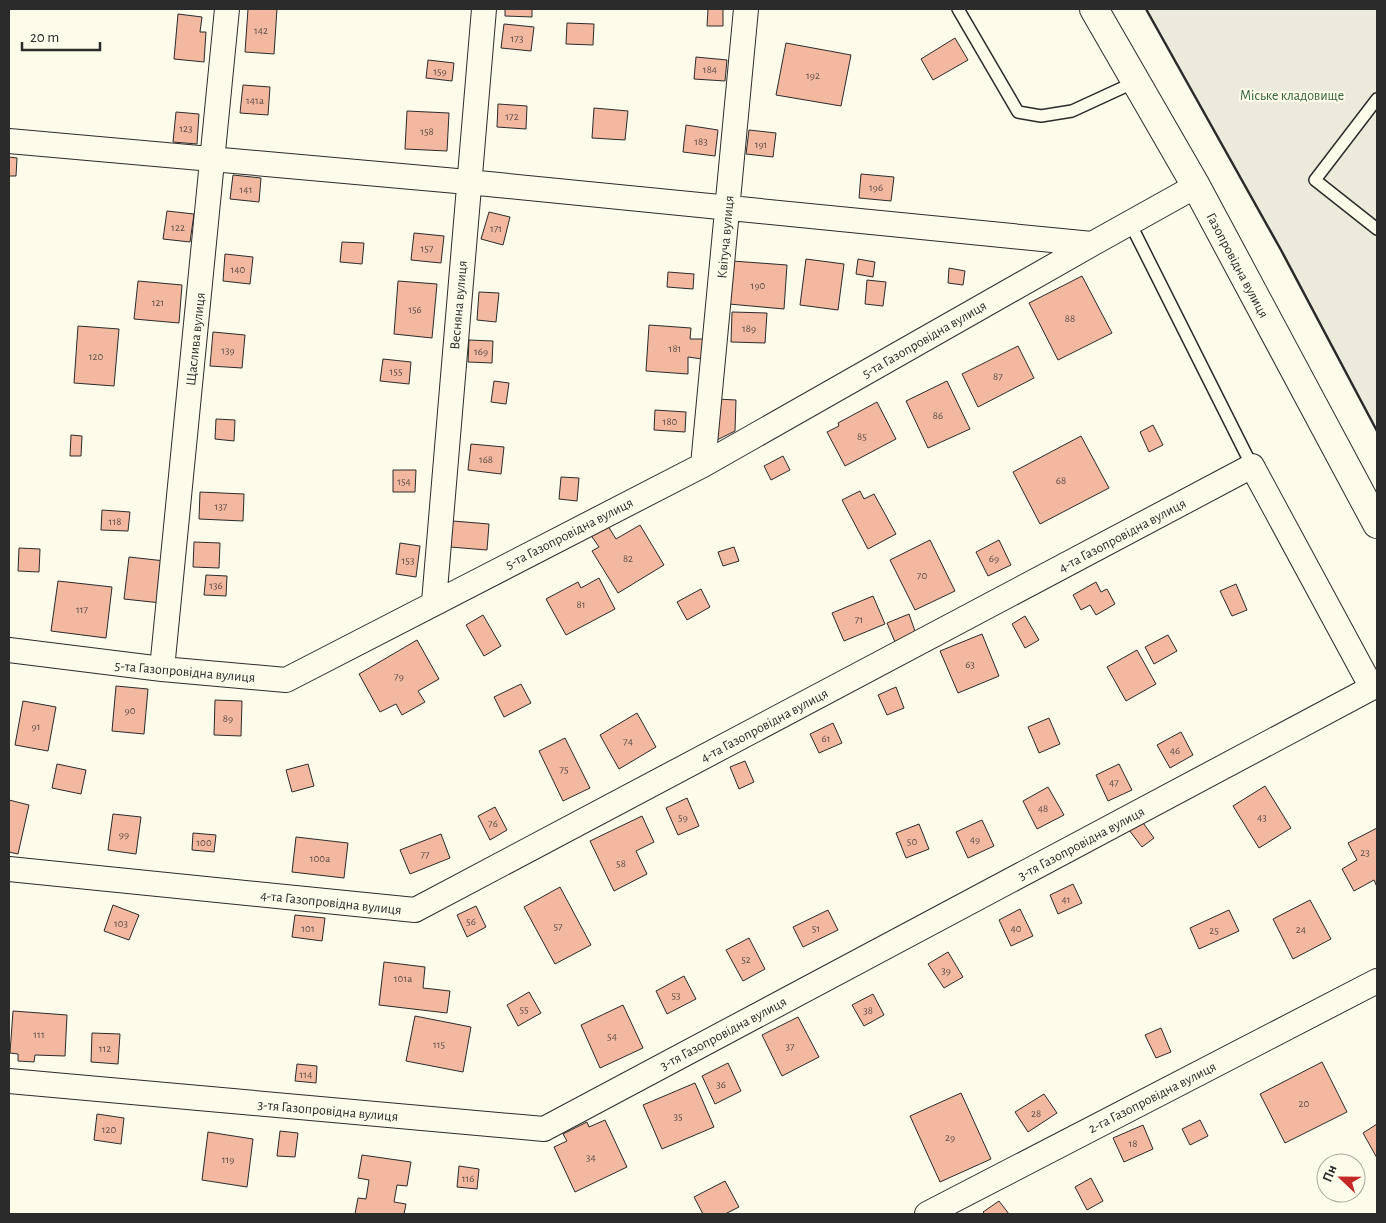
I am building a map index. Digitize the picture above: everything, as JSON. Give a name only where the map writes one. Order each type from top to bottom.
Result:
[{"type":"main road","name":"Газопровідна вулиця","points":[[1094,9],[1196,186],[1377,524]]},
{"type":"street","name":"Щаслива вулиця","points":[[162,670],[213,161],[226,9]]},
{"type":"street","name":"Весняна вулиця","points":[[434,602],[484,9]]},
{"type":"street","name":"Квітуча вулиця","points":[[703,464],[746,9]]},
{"type":"street","points":[[9,141],[213,161],[468,182],[727,210],[1092,244]]},
{"type":"street","name":"5-та Газопровідна вулиця","points":[[9,650],[162,670],[286,680],[703,464],[1196,186]]},
{"type":"street","points":[[1252,466],[1375,686]]},
{"type":"street","name":"4-та Газопровідна вулиця","points":[[9,868],[415,910],[1252,466]]},
{"type":"street","name":"3-тя Газопровідна вулиця","points":[[9,1081],[544,1128],[1375,686]]},
{"type":"street","name":"2-га Газопровідна вулиця","points":[[927,1214],[1377,981]]},
{"type":"lane","points":[[958,9],[1018,112],[1041,116],[1072,111],[1136,82]]},
{"type":"lane","points":[[1377,99],[1315,180],[1377,229]]},
{"type":"lane","points":[[1130,223],[1252,466]]},
{"type":"green space","name":"Міське кладовище","points":[[1146,9],[1377,9],[1377,431],[1281,250]]},
{"type":"building","points":[[248,9],[277,9],[274,54],[245,52]]},
{"type":"building","points":[[505,9],[532,9],[532,17],[505,16]]},
{"type":"building","points":[[708,9],[723,9],[723,26],[707,26]]},
{"type":"building","points":[[178,14],[202,17],[200,32],[206,32],[204,62],[174,59]]},
{"type":"building","points":[[567,23],[594,24],[593,45],[566,44]]},
{"type":"building","points":[[504,24],[534,27],[531,51],[501,48]]},
{"type":"building","points":[[955,38],[968,60],[933,80],[921,59]]},
{"type":"building","points":[[786,43],[851,55],[841,106],[776,95]]},
{"type":"building","points":[[696,57],[727,60],[725,81],[694,79]]},
{"type":"building","points":[[428,60],[454,63],[452,81],[426,78]]},
{"type":"building","points":[[243,85],[270,87],[268,115],[240,113]]},
{"type":"building","points":[[498,104],[527,106],[526,129],[497,127]]},
{"type":"building","points":[[594,108],[628,111],[625,140],[592,138]]},
{"type":"building","points":[[407,111],[449,113],[447,151],[405,149]]},
{"type":"building","points":[[176,112],[199,114],[197,144],[173,142]]},
{"type":"building","points":[[686,125],[718,130],[715,156],[683,152]]},
{"type":"building","points":[[749,130],[776,133],[773,157],[746,154]]},
{"type":"building","points":[[9,157],[17,158],[16,176],[9,176]]},
{"type":"building","points":[[861,174],[894,177],[891,201],[859,198]]},
{"type":"building","points":[[233,175],[261,178],[259,202],[230,199]]},
{"type":"building","points":[[167,211],[194,214],[190,242],[163,239]]},
{"type":"building","points":[[489,212],[510,217],[503,245],[481,239]]},
{"type":"building","points":[[414,233],[444,236],[441,263],[411,260]]},
{"type":"building","points":[[342,242],[364,243],[362,264],[340,262]]},
{"type":"building","points":[[225,254],[253,257],[250,284],[223,281]]},
{"type":"building","points":[[806,259],[844,264],[838,310],[800,305]]},
{"type":"building","points":[[858,259],[875,262],[873,277],[856,274]]},
{"type":"building","points":[[732,261],[787,265],[784,309],[729,304]]},
{"type":"building","points":[[949,268],[965,271],[963,285],[948,283]]},
{"type":"building","points":[[668,272],[694,274],[693,289],[667,287]]},
{"type":"building","points":[[1082,276],[1112,333],[1058,360],[1029,303]]},
{"type":"building","points":[[867,280],[886,282],[883,306],[865,304]]},
{"type":"building","points":[[138,281],[182,285],[179,323],[134,319]]},
{"type":"building","points":[[398,281],[437,284],[432,338],[394,334]]},
{"type":"building","points":[[479,292],[499,293],[496,322],[477,320]]},
{"type":"building","points":[[732,312],[767,313],[765,343],[731,342]]},
{"type":"building","points":[[649,325],[691,328],[690,339],[703,339],[702,359],[688,357],[688,374],[646,371]]},
{"type":"building","points":[[78,326],[119,329],[114,386],[74,383]]},
{"type":"building","points":[[213,332],[245,335],[242,368],[210,366]]},
{"type":"building","points":[[469,340],[493,341],[492,363],[468,362]]},
{"type":"building","points":[[1018,346],[1034,378],[978,407],[962,374]]},
{"type":"building","points":[[383,359],[411,362],[409,384],[380,381]]},
{"type":"building","points":[[494,381],[509,383],[506,404],[491,402]]},
{"type":"building","points":[[947,381],[970,429],[928,448],[906,401]]},
{"type":"building","points":[[717,399],[736,400],[735,431],[713,442]]},
{"type":"building","points":[[877,402],[896,439],[845,466],[827,432],[839,426],[838,423]]},
{"type":"building","points":[[655,410],[686,412],[685,432],[654,430]]},
{"type":"building","points":[[216,419],[235,420],[234,441],[215,439]]},
{"type":"building","points":[[1153,425],[1163,445],[1149,452],[1140,432]]},
{"type":"building","points":[[71,435],[82,436],[81,456],[70,456]]},
{"type":"building","points":[[1081,436],[1109,488],[1040,524],[1013,472]]},
{"type":"building","points":[[471,444],[504,447],[501,474],[468,470]]},
{"type":"building","points":[[783,456],[790,470],[771,480],[764,466]]},
{"type":"building","points":[[393,470],[416,470],[415,492],[393,492]]},
{"type":"building","points":[[561,477],[579,478],[577,501],[559,499]]},
{"type":"building","points":[[860,491],[864,499],[874,494],[896,534],[868,549],[842,500]]},
{"type":"building","points":[[200,492],[244,494],[243,521],[199,519]]},
{"type":"building","points":[[102,510],[130,512],[128,531],[101,530]]},
{"type":"building","points":[[453,521],[489,524],[487,550],[450,547]]},
{"type":"building","points":[[605,521],[616,539],[640,525],[664,565],[618,593],[592,551],[599,547],[588,531]]},
{"type":"building","points":[[930,540],[955,591],[915,610],[890,560]]},
{"type":"building","points":[[999,540],[1011,565],[988,576],[976,552]]},
{"type":"building","points":[[194,542],[220,543],[219,568],[193,567]]},
{"type":"building","points":[[400,543],[420,546],[416,577],[396,574]]},
{"type":"building","points":[[734,547],[739,561],[723,566],[718,552]]},
{"type":"building","points":[[19,548],[40,549],[39,572],[18,571]]},
{"type":"building","points":[[129,557],[165,561],[161,603],[124,599]]},
{"type":"building","points":[[206,575],[227,576],[226,596],[204,595]]},
{"type":"building","points":[[599,578],[615,609],[566,635],[546,599],[578,582],[581,588]]},
{"type":"building","points":[[58,581],[112,587],[106,638],[51,631]]},
{"type":"building","points":[[1096,582],[1101,592],[1107,589],[1115,604],[1096,615],[1090,605],[1081,610],[1073,595]]},
{"type":"building","points":[[1236,584],[1247,610],[1232,616],[1220,591]]},
{"type":"building","points":[[701,589],[710,607],[687,620],[677,602]]},
{"type":"building","points":[[873,596],[885,624],[844,641],[832,613]]},
{"type":"building","points":[[909,614],[916,634],[895,642],[887,623]]},
{"type":"building","points":[[483,615],[501,646],[484,656],[466,625]]},
{"type":"building","points":[[1025,616],[1039,640],[1025,648],[1012,624]]},
{"type":"building","points":[[982,634],[999,676],[958,693],[940,651]]},
{"type":"building","points":[[1168,635],[1177,651],[1154,664],[1145,647]]},
{"type":"building","points":[[417,640],[439,679],[418,691],[425,702],[402,715],[396,704],[380,712],[359,674]]},
{"type":"building","points":[[1137,650],[1156,684],[1126,701],[1107,667]]},
{"type":"building","points":[[521,684],[531,703],[504,717],[494,697]]},
{"type":"building","points":[[116,686],[148,689],[144,734],[112,731]]},
{"type":"building","points":[[896,687],[904,708],[887,715],[878,695]]},
{"type":"building","points":[[215,700],[242,701],[241,736],[214,735]]},
{"type":"building","points":[[23,701],[56,707],[48,751],[15,745]]},
{"type":"building","points":[[637,713],[656,747],[619,769],[600,735]]},
{"type":"building","points":[[1049,718],[1060,744],[1039,753],[1028,727]]},
{"type":"building","points":[[833,723],[842,743],[819,753],[810,734]]},
{"type":"building","points":[[1181,732],[1193,755],[1170,768],[1157,745]]},
{"type":"building","points":[[565,738],[590,788],[563,801],[539,751]]},
{"type":"building","points":[[745,761],[754,782],[739,789],[730,767]]},
{"type":"building","points":[[57,764],[86,770],[81,794],[52,788]]},
{"type":"building","points":[[308,764],[314,786],[292,792],[286,770]]},
{"type":"building","points":[[1119,764],[1132,790],[1108,801],[1096,775]]},
{"type":"building","points":[[1265,786],[1291,828],[1259,848],[1233,806]]},
{"type":"building","points":[[1048,787],[1064,815],[1037,829],[1023,801]]},
{"type":"building","points":[[687,798],[699,826],[678,835],[666,808]]},
{"type":"building","points":[[9,800],[29,805],[18,854],[9,852]]},
{"type":"building","points":[[495,807],[507,830],[490,840],[478,816]]},
{"type":"building","points":[[113,814],[141,817],[136,854],[108,850]]},
{"type":"building","points":[[642,816],[654,842],[636,851],[647,874],[614,891],[590,841]]},
{"type":"building","points":[[982,820],[994,846],[968,858],[956,832]]},
{"type":"building","points":[[1141,820],[1154,838],[1142,847],[1129,830]]},
{"type":"building","points":[[919,824],[929,849],[906,858],[896,833]]},
{"type":"building","points":[[1377,828],[1377,887],[1374,880],[1354,891],[1342,869],[1357,860],[1348,843]]},
{"type":"building","points":[[193,833],[216,835],[214,852],[192,850]]},
{"type":"building","points":[[441,834],[450,858],[410,874],[400,850]]},
{"type":"building","points":[[296,837],[348,843],[344,878],[292,872]]},
{"type":"building","points":[[1073,884],[1082,903],[1058,914],[1050,895]]},
{"type":"building","points":[[560,887],[591,945],[555,964],[524,907]]},
{"type":"building","points":[[1310,900],[1331,939],[1293,959],[1273,919]]},
{"type":"building","points":[[113,905],[139,915],[129,940],[104,931]]},
{"type":"building","points":[[476,906],[486,927],[467,937],[457,915]]},
{"type":"building","points":[[1020,909],[1033,936],[1011,946],[999,920]]},
{"type":"building","points":[[828,910],[838,930],[803,947],[793,927]]},
{"type":"building","points":[[1229,910],[1239,931],[1199,949],[1190,928]]},
{"type":"building","points":[[295,915],[325,918],[322,941],[292,937]]},
{"type":"building","points":[[749,938],[765,969],[743,981],[726,950]]},
{"type":"building","points":[[948,952],[963,977],[944,988],[928,964]]},
{"type":"building","points":[[384,962],[425,967],[423,988],[450,991],[447,1013],[379,1005]]},
{"type":"building","points":[[684,976],[696,999],[667,1014],[656,991]]},
{"type":"building","points":[[529,992],[541,1013],[518,1026],[507,1005]]},
{"type":"building","points":[[873,994],[884,1015],[864,1026],[852,1005]]},
{"type":"building","points":[[623,1005],[643,1048],[600,1068],[581,1025]]},
{"type":"building","points":[[13,1011],[67,1015],[65,1056],[35,1055],[34,1062],[18,1061],[18,1054],[10,1053]]},
{"type":"building","points":[[415,1016],[471,1027],[463,1072],[406,1061]]},
{"type":"building","points":[[798,1017],[819,1057],[782,1076],[762,1035]]},
{"type":"building","points":[[1161,1028],[1171,1052],[1156,1058],[1145,1035]]},
{"type":"building","points":[[92,1033],[120,1034],[118,1064],[91,1062]]},
{"type":"building","points":[[1322,1062],[1347,1112],[1285,1143],[1260,1094]]},
{"type":"building","points":[[728,1063],[741,1091],[715,1104],[702,1076]]},
{"type":"building","points":[[297,1064],[317,1066],[316,1083],[295,1081]]},
{"type":"building","points":[[695,1083],[714,1127],[662,1149],[643,1105]]},
{"type":"building","points":[[961,1093],[991,1159],[940,1182],[910,1116]]},
{"type":"building","points":[[1044,1094],[1057,1113],[1028,1132],[1015,1112]]},
{"type":"building","points":[[97,1114],[124,1118],[121,1144],[94,1140]]},
{"type":"building","points":[[605,1120],[627,1167],[575,1192],[554,1147],[567,1141],[563,1134],[587,1122],[589,1127]]},
{"type":"building","points":[[1200,1120],[1208,1136],[1190,1145],[1182,1129]]},
{"type":"building","points":[[1377,1124],[1377,1158],[1363,1133]]},
{"type":"building","points":[[1143,1125],[1153,1149],[1124,1162],[1113,1138]]},
{"type":"building","points":[[280,1131],[298,1133],[295,1157],[277,1156]]},
{"type":"building","points":[[208,1132],[253,1139],[247,1187],[202,1180]]},
{"type":"building","points":[[362,1155],[411,1162],[407,1186],[397,1185],[394,1202],[406,1204],[404,1214],[355,1214],[358,1198],[366,1199],[369,1180],[358,1178]]},
{"type":"building","points":[[459,1166],[479,1169],[477,1189],[457,1187]]},
{"type":"building","points":[[1091,1178],[1103,1201],[1087,1210],[1075,1187]]},
{"type":"building","points":[[725,1181],[739,1207],[725,1214],[703,1214],[694,1197]]},
{"type":"building","points":[[999,1201],[1009,1214],[985,1214],[983,1212]]},
{"type":"wall","points":[[1146,9],[1281,250],[1377,431]]}]
